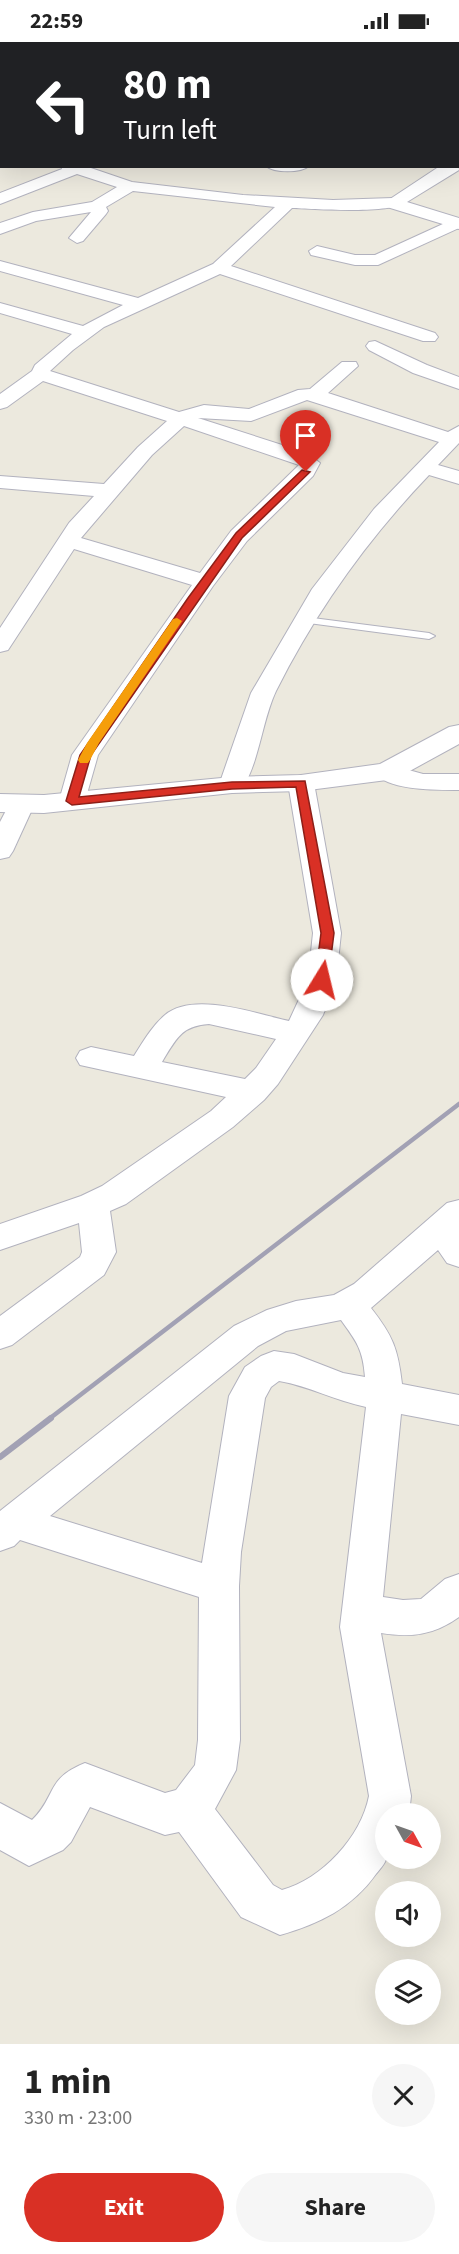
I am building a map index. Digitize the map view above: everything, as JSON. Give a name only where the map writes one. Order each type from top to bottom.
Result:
[{"type":"main road","points":[[450,168],[393,203],[399,207],[458,224]]},
{"type":"main road","points":[[11,803],[72,801],[232,785],[301,783],[387,772],[459,733]]},
{"type":"street","points":[[0,199],[72,168],[130,186],[289,202],[361,206],[393,203]]},
{"type":"street","points":[[4,225],[33,217],[96,206],[130,186]]},
{"type":"street","points":[[0,403],[40,374],[50,361],[85,332],[111,316],[219,268],[289,202]]},
{"type":"street","points":[[77,238],[100,211],[96,206]]},
{"type":"street","points":[[317,251],[354,260],[378,260],[458,224]]},
{"type":"street","points":[[0,266],[140,304]]},
{"type":"street","points":[[219,268],[429,337]]},
{"type":"street","points":[[0,308],[85,332]]},
{"type":"street","points":[[375,346],[420,369],[459,383]]},
{"type":"street","points":[[314,395],[348,366]]},
{"type":"street","points":[[40,374],[300,457],[310,463],[306,472],[239,536],[205,582],[85,755],[72,801]]},
{"type":"street","points":[[0,381],[22,387]]},
{"type":"street","points":[[0,645],[77,528],[145,451],[187,415],[204,411],[251,415],[298,395],[314,395],[455,435],[381,513],[322,589],[263,693],[232,785]]},
{"type":"street","points":[[424,467],[459,478]]},
{"type":"street","points":[[0,482],[26,486],[82,487],[109,491]]},
{"type":"street","points":[[70,541],[205,582]]},
{"type":"street","points":[[387,772],[404,780],[419,783],[459,782]]},
{"type":"street","points":[[0,1237],[93,1205],[114,1195],[222,1119],[253,1092],[267,1076],[308,1015],[320,986],[327,946],[301,783]]},
{"type":"street","points":[[0,851],[11,803]]},
{"type":"street","points":[[142,1069],[172,1026],[181,1018],[209,1014],[296,1033]]},
{"type":"street","points":[[91,1058],[253,1092]]},
{"type":"street","points":[[0,1335],[92,1266],[99,1252],[93,1205]]},
{"type":"street","points":[[8,1528],[246,1336],[286,1317],[332,1311],[349,1305],[453,1232]]},
{"type":"street","points":[[349,1305],[374,1338],[381,1355],[385,1395],[360,1627],[390,1796],[389,1803]]},
{"type":"street","points":[[0,1825],[29,1844],[48,1836],[58,1825],[74,1790],[85,1784],[165,1814],[188,1808],[204,1790],[215,1770],[219,1740],[219,1586],[222,1552],[247,1396],[258,1377],[274,1366],[294,1370],[341,1387],[459,1410]]},
{"type":"street","points":[[8,1528],[219,1586]]},
{"type":"street","points":[[362,1612],[417,1620],[433,1614],[459,1592]]},
{"type":"street","points":[[188,1808],[257,1901],[280,1913],[302,1909],[348,1878],[375,1837]]},
{"type":"lane","points":[[305,620],[429,636]]},
{"type":"railway","points":[[49,1419],[459,1104]]},
{"type":"railway","points":[[0,1457],[51,1418]]},
{"type":"slow traffic","points":[[84,760],[85,755],[129,689],[177,621]]},
{"type":"route","points":[[306,472],[239,536],[192,600],[85,755],[72,801],[232,785],[301,783],[327,933],[322,980]]}]
